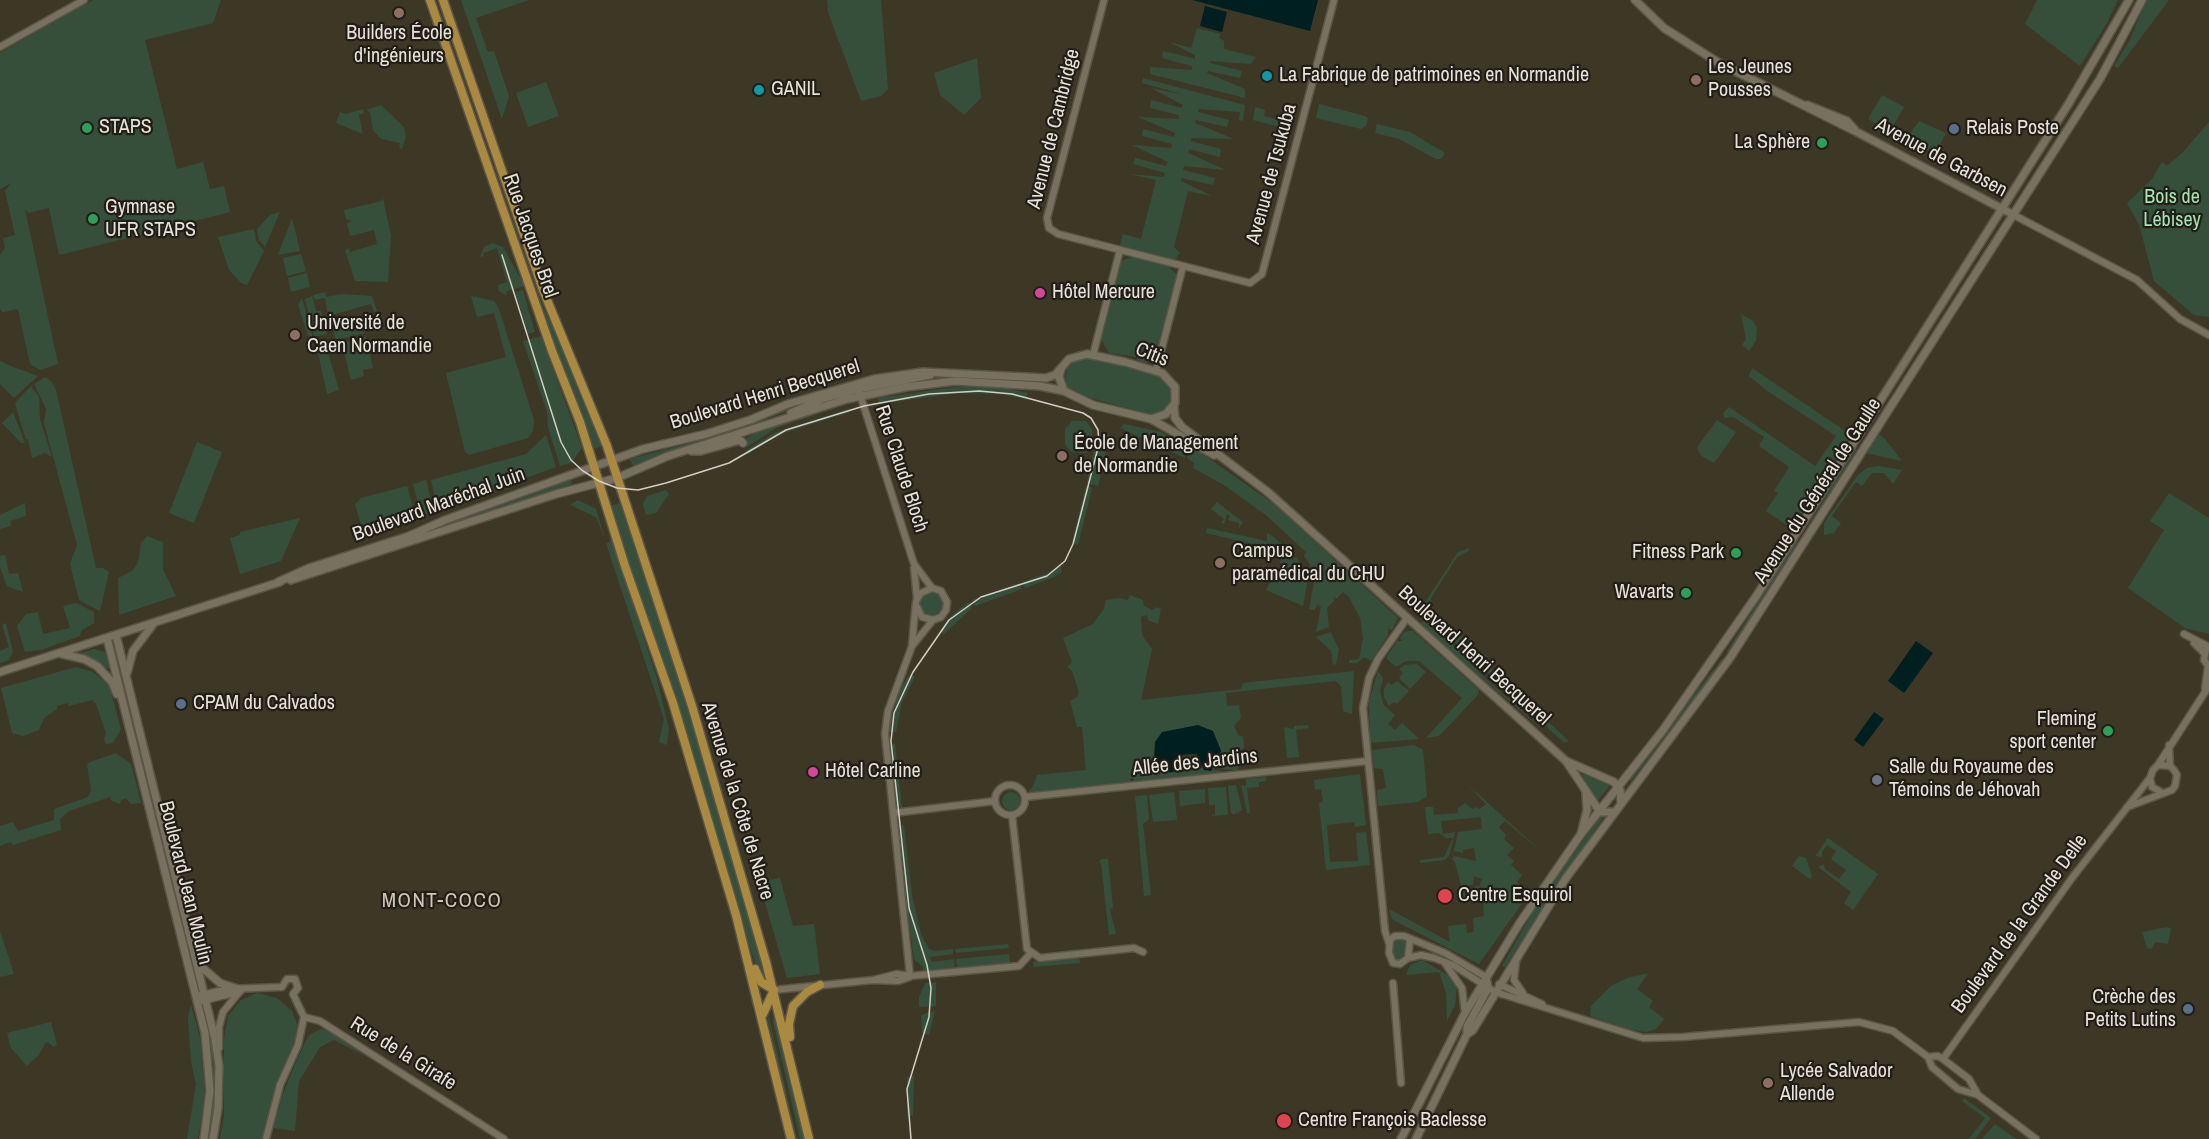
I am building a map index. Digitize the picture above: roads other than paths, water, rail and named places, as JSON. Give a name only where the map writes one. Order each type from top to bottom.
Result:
[{"type":"main road","name":"Rue Jacques Brel","points":[[430,0],[599,483]]},
{"type":"main road","name":"Rue Jacques Brel","points":[[443,0],[543,290],[617,478]]},
{"type":"main road","name":"Avenue de Garbsen","points":[[1635,0],[1683,41],[1793,101],[2012,214]]},
{"type":"main road","name":"Avenue du Général de Gaulle","points":[[2129,0],[2105,44],[1720,651],[1600,812],[1581,834],[1486,977],[1488,988],[1499,984],[1566,878],[1730,658],[2100,79],[2142,0]]},
{"type":"main road","points":[[508,224],[528,243]]},
{"type":"main road","points":[[1093,355],[1074,357],[1061,369],[1059,377],[1064,391],[1070,396],[1151,419],[1160,418],[1174,407]]},
{"type":"main road","name":"Citis","points":[[1093,355],[1156,371],[1168,378],[1175,387],[1174,407]]},
{"type":"main road","name":"Boulevard Henri Becquerel","points":[[617,478],[685,451],[904,374],[984,373],[1041,378],[1055,375],[1061,369]]},
{"type":"main road","name":"Boulevard Henri Becquerel","points":[[611,461],[662,444],[728,427],[788,404],[858,389],[955,381],[1040,386],[1064,391]]},
{"type":"main road","name":"Boulevard Henri Becquerel","points":[[1174,407],[1179,424],[1269,493],[1566,760]]},
{"type":"main road","name":"Boulevard Henri Becquerel","points":[[1151,419],[1225,459]]},
{"type":"main road","points":[[1859,434],[1863,453]]},
{"type":"main road","points":[[685,451],[701,451],[740,440],[744,443]]},
{"type":"main road","name":"Boulevard Maréchal Juin","points":[[107,638],[279,582],[611,461]]},
{"type":"main road","name":"Boulevard Maréchal Juin","points":[[279,582],[311,575],[556,494],[617,478]]},
{"type":"main road","name":"Avenue de la Côte de Nacre","points":[[617,478],[695,717],[774,990],[809,1139]]},
{"type":"main road","name":"Avenue de la Côte de Nacre","points":[[599,483],[625,566],[673,703],[736,915],[791,1139]]},
{"type":"main road","points":[[127,678],[133,651],[154,623]]},
{"type":"main road","points":[[116,635],[206,998],[219,1066],[218,1108],[213,1139]]},
{"type":"main road","points":[[0,672],[107,638]]},
{"type":"main road","name":"Boulevard Jean Moulin","points":[[107,638],[197,999],[208,1052],[209,1112],[204,1139]]},
{"type":"main road","points":[[59,653],[84,659],[102,671],[112,682],[126,716]]},
{"type":"main road","points":[[1566,760],[1614,782],[1618,787],[1621,803]]},
{"type":"main road","points":[[1566,760],[1600,812],[1615,812]]},
{"type":"main road","points":[[1581,834],[1587,810],[1586,791]]},
{"type":"main road","points":[[736,915],[745,931],[757,976],[763,984],[774,990],[764,1010],[763,1018]]},
{"type":"main road","points":[[197,960],[214,980],[241,990]]},
{"type":"main road","points":[[1486,977],[1499,984]]},
{"type":"main road","points":[[796,1082],[789,1024],[790,1012],[798,999],[820,985]]},
{"type":"main road","points":[[1401,1139],[1465,1013],[1488,988]]},
{"type":"main road","points":[[1416,1139],[1467,1034],[1473,1030],[1488,988]]},
{"type":"street","points":[[0,47],[84,0]]},
{"type":"street","name":"Avenue de Cambridge","points":[[1104,0],[1047,218],[1049,228],[1058,234],[1183,266]]},
{"type":"street","name":"Avenue de Tsukuba","points":[[1183,266],[1246,283],[1254,282],[1262,274],[1334,0]]},
{"type":"street","points":[[2012,214],[2137,280],[2180,319],[2209,335]]},
{"type":"street","points":[[1093,355],[1120,250]]},
{"type":"street","points":[[1156,371],[1183,266]]},
{"type":"street","name":"Rue Claude Bloch","points":[[858,389],[914,564],[916,602],[912,646],[888,711],[885,741],[910,976]]},
{"type":"street","name":"Rue Claude Bloch","points":[[914,564],[932,588]]},
{"type":"street","points":[[932,588],[941,591],[947,602],[946,610],[941,617],[933,620],[922,617],[916,602],[921,593],[932,588]]},
{"type":"street","points":[[1407,618],[1378,659],[1364,695],[1363,716],[1384,932],[1393,963],[1400,964],[1408,958],[1428,956],[1444,962],[1488,988],[1633,1036],[1657,1039],[1846,1021],[1869,1023],[1893,1031],[1928,1057],[1932,1067],[1964,1091],[1978,1095],[2036,1139]]},
{"type":"street","name":"Rue Claude Bloch","points":[[912,646],[933,620]]},
{"type":"street","points":[[2204,697],[2208,667],[2207,649]]},
{"type":"street","points":[[2169,745],[2170,766],[2177,775],[2177,782],[2172,790],[2161,792],[2152,787],[2150,778],[2152,770],[2158,765],[2169,745],[2204,697],[2209,686]]},
{"type":"street","name":"Allée des Jardins","points":[[1025,797],[1368,761]]},
{"type":"street","points":[[2158,765],[2170,766]]},
{"type":"street","name":"Boulevard de la Grande Delle","points":[[1932,1067],[1931,1060],[1941,1057],[2124,809],[2150,778]]},
{"type":"street","points":[[1008,785],[1019,788],[1025,797],[1024,807],[1012,815],[999,810],[995,801],[1000,789],[1008,785]]},
{"type":"street","name":"Boulevard de la Grande Delle","points":[[2124,809],[2161,792]]},
{"type":"street","points":[[893,813],[995,801]]},
{"type":"street","points":[[1012,815],[1026,948],[1040,958],[1134,948],[1143,952]]},
{"type":"street","points":[[1389,943],[1395,936],[1404,936],[1445,953],[1486,977]]},
{"type":"street","points":[[1408,958],[1410,940]]},
{"type":"street","points":[[1521,948],[1514,976],[1516,984],[1525,996]]},
{"type":"street","points":[[774,990],[873,980],[897,974],[910,976],[1019,966],[1025,963],[1031,953]]},
{"type":"street","points":[[1444,962],[1462,988],[1465,1013]]},
{"type":"street","points":[[282,987],[287,979],[295,979],[298,988],[293,994]]},
{"type":"street","points":[[1392,983],[1401,1083]]},
{"type":"street","points":[[1499,984],[1551,1010]]},
{"type":"street","points":[[197,999],[232,995],[241,990],[282,987]]},
{"type":"street","points":[[282,987],[285,992],[293,994]]},
{"type":"street","points":[[219,1066],[218,1038],[223,1012],[241,990]]},
{"type":"street","points":[[266,1139],[280,1085],[298,1045],[304,1017],[293,994]]},
{"type":"street","name":"Rue de la Girafe","points":[[304,1017],[320,1021],[504,1139]]},
{"type":"street","points":[[1928,1057],[1941,1057],[1969,1080],[1978,1095]]},
{"type":"street","points":[[1964,1091],[1969,1088],[1969,1080]]},
{"type":"water","points":[[1192,0],[1318,0],[1310,31]]},
{"type":"water","points":[[1205,6],[1227,12],[1222,32],[1200,26]]},
{"type":"water","points":[[1916,641],[1933,653],[1904,693],[1888,681]]},
{"type":"water","points":[[1874,712],[1884,719],[1863,747],[1854,740]]},
{"type":"water","points":[[1198,725],[1213,731],[1221,751],[1211,771],[1204,770],[1197,754],[1179,755],[1174,772],[1164,773],[1154,758],[1155,742],[1162,732]]},
{"type":"tram line","points":[[502,255],[561,442],[571,460],[583,471],[617,488],[638,490],[666,483],[729,463],[786,430],[864,406],[929,394],[979,391],[1012,394],[1083,413],[1091,418],[1098,430],[1099,444],[1073,544],[1065,561],[1047,576],[981,597],[949,620],[913,672],[894,713],[891,741],[909,908],[927,965],[931,988],[929,1017],[907,1089],[911,1139]]},
{"type":"place","name":"Builders École d'ingénieurs","points":[[399,13]]},
{"type":"place","name":"La Fabrique de patrimoines en Normandie","points":[[1267,76]]},
{"type":"place","name":"Les Jeunes Pousses","points":[[1696,80]]},
{"type":"place","name":"GANIL","points":[[759,90]]},
{"type":"place","name":"STAPS","points":[[87,128]]},
{"type":"place","name":"Relais Poste","points":[[1954,129]]},
{"type":"place","name":"La Sphère","points":[[1822,143]]},
{"type":"place","name":"Gymnase UFR STAPS","points":[[93,219]]},
{"type":"place","name":"Hôtel Mercure","points":[[1040,293]]},
{"type":"place","name":"Université de Caen Normandie","points":[[295,335]]},
{"type":"place","name":"École de Management de Normandie","points":[[1062,456]]},
{"type":"place","name":"Fitness Park","points":[[1736,553]]},
{"type":"place","name":"Campus paramédical du CHU","points":[[1220,563]]},
{"type":"place","name":"Wavarts","points":[[1686,593]]},
{"type":"place","name":"CPAM du Calvados","points":[[181,704]]},
{"type":"place","name":"Fleming sport center","points":[[2108,731]]},
{"type":"place","name":"Hôtel Carline","points":[[813,772]]},
{"type":"place","name":"Salle du Royaume des Témoins de Jéhovah","points":[[1877,780]]},
{"type":"place","name":"Centre Esquirol","points":[[1445,896]]},
{"type":"place","name":"Crèche des Petits Lutins","points":[[2188,1009]]},
{"type":"place","name":"Lycée Salvador Allende","points":[[1768,1083]]},
{"type":"place","name":"Centre François Baclesse","points":[[1284,1121]]},
{"type":"district","name":"MONT-COCO","points":[[442,901]]},
{"type":"park label","name":"Bois de Lébisey","points":[[2172,210]]}]
